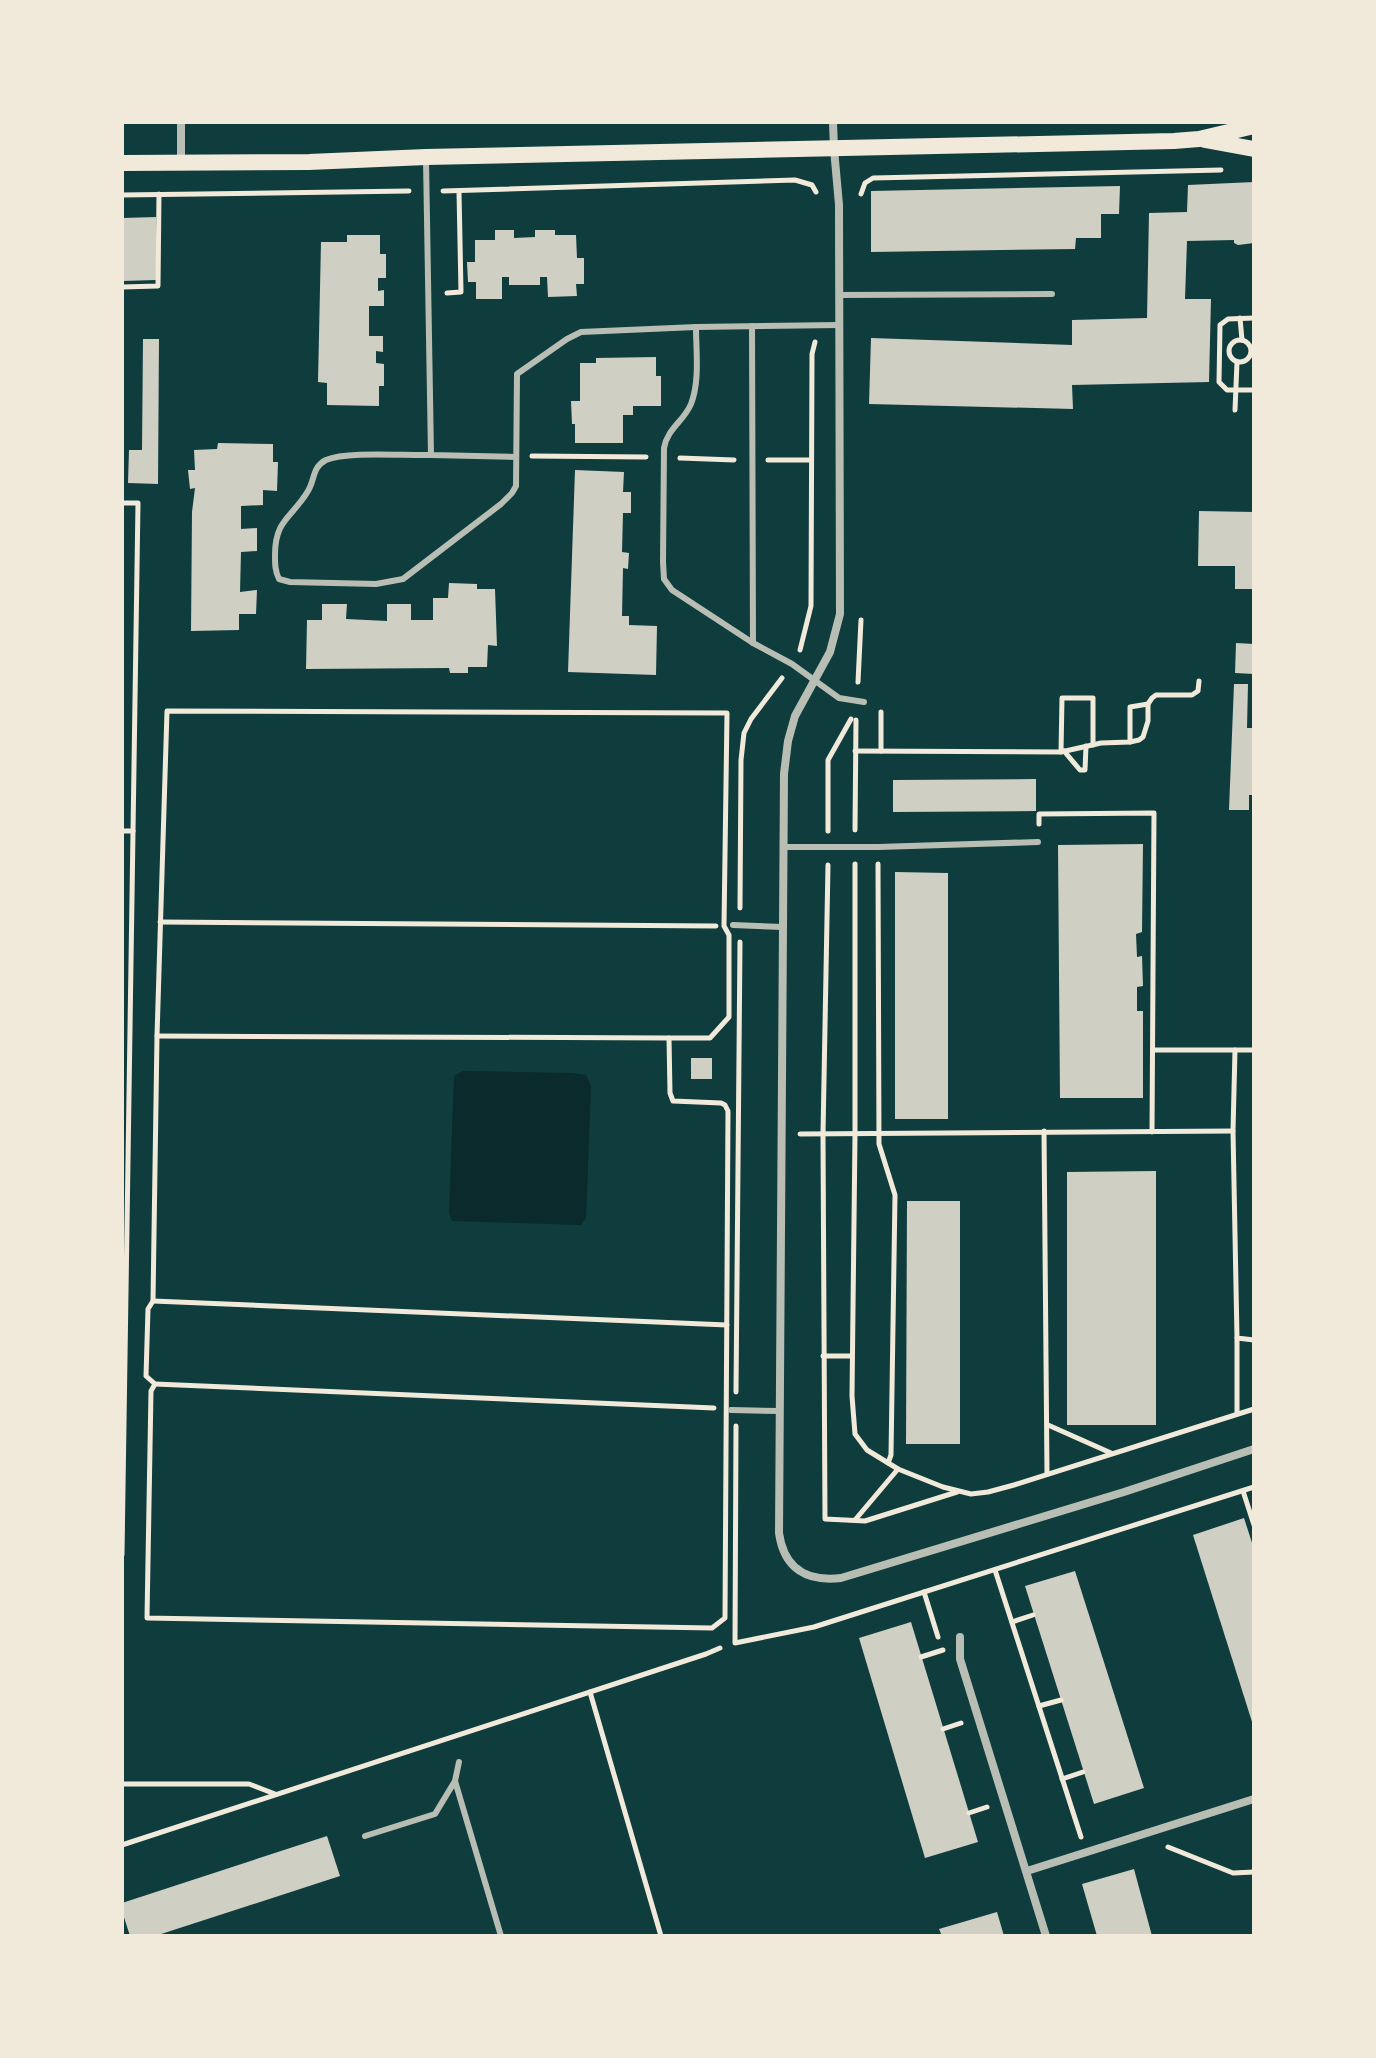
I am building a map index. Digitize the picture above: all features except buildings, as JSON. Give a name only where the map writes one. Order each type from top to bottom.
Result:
[{"type":"main road","points":[[122,163],[309,162],[1199,139],[1254,126]]},
{"type":"main road","points":[[1199,139],[1254,149]]},
{"type":"street","points":[[181,122],[181,162]]},
{"type":"street","points":[[833,122],[839,205],[840,614],[830,652],[795,716],[784,774],[780,1544],[797,1570],[809,1576],[828,1579],[876,1569],[1254,1449]]},
{"type":"street","points":[[960,1637],[960,1659],[1046,1936]]},
{"type":"street","points":[[1027,1871],[1254,1799]]},
{"type":"lane","points":[[426,157],[431,455]]},
{"type":"lane","points":[[839,295],[1052,294]]},
{"type":"lane","points":[[516,457],[349,456],[321,463],[309,490],[277,533],[275,570],[279,579],[290,582],[376,584],[403,579],[510,496],[516,486],[517,374],[581,332],[839,325]]},
{"type":"lane","points":[[752,326],[753,643]]},
{"type":"lane","points":[[696,327],[693,396],[688,409],[666,439],[664,579],[672,590],[753,643],[792,664],[839,698],[860,702]]},
{"type":"lane","points":[[784,847],[1038,842]]},
{"type":"lane","points":[[737,926],[783,927]]},
{"type":"lane","points":[[731,1409],[779,1411]]},
{"type":"lane","points":[[365,1836],[435,1814],[455,1781],[459,1762]]},
{"type":"lane","points":[[455,1781],[501,1936]]},
{"type":"path","points":[[861,204],[862,187],[873,178],[1226,169]]},
{"type":"path","points":[[122,195],[459,191],[753,178],[805,182],[812,185],[818,195]]},
{"type":"path","points":[[429,293],[461,292],[459,191]]},
{"type":"path","points":[[122,287],[158,286],[159,194]]},
{"type":"path","points":[[1240,318],[1242,340],[1250,346],[1251,353],[1247,360],[1237,362],[1231,358],[1230,347],[1242,340]]},
{"type":"path","points":[[1254,318],[1228,319],[1219,330],[1219,382],[1227,390],[1254,390]]},
{"type":"path","points":[[155,1384],[151,1391],[147,1618],[712,1628],[725,1618],[741,760],[744,733],[800,650],[810,613],[812,354],[817,324]]},
{"type":"path","points":[[1235,410],[1237,362]]},
{"type":"path","points":[[516,457],[664,458]]},
{"type":"path","points":[[122,503],[138,503],[122,1555]]},
{"type":"path","points":[[861,618],[860,702],[882,702],[881,751]]},
{"type":"path","points":[[855,751],[1062,752],[1130,742],[1139,740],[1145,731],[1148,704],[1152,698],[1156,695],[1196,693],[1199,681]]},
{"type":"path","points":[[1062,698],[1093,698],[1090,746],[1085,770],[1080,770],[1062,752],[1062,698]]},
{"type":"path","points":[[1130,742],[1130,707],[1148,704]]},
{"type":"path","points":[[157,1036],[710,1038],[729,1017],[729,935],[724,926],[727,713],[167,711],[157,1036],[153,1301],[148,1309],[146,1376],[155,1384],[731,1409]]},
{"type":"path","points":[[958,1491],[865,1521],[825,1519],[823,1134],[828,760],[856,712],[852,1356],[855,1434],[867,1450],[898,1469],[971,1494],[1047,1475],[1254,1409]]},
{"type":"path","points":[[1038,842],[1039,814],[1154,813],[1152,1132]]},
{"type":"path","points":[[122,831],[133,831]]},
{"type":"path","points":[[878,847],[879,1144],[895,1195],[891,1455],[888,1463]]},
{"type":"path","points":[[160,922],[737,926]]},
{"type":"path","points":[[669,1038],[670,1097],[673,1101],[721,1103],[728,1111],[727,1325],[735,1643],[814,1627],[1254,1487]]},
{"type":"path","points":[[1153,1050],[1254,1050]]},
{"type":"path","points":[[1235,1050],[1233,1131],[1237,1414]]},
{"type":"path","points":[[1044,1131],[1047,1475]]},
{"type":"path","points":[[783,1134],[1233,1131]]},
{"type":"path","points":[[153,1301],[727,1325]]},
{"type":"path","points":[[1237,1338],[1254,1340]]},
{"type":"path","points":[[823,1356],[852,1356]]},
{"type":"path","points":[[1048,1425],[1112,1454]]},
{"type":"path","points":[[855,1520],[898,1469]]},
{"type":"path","points":[[1243,1491],[1254,1525]]},
{"type":"path","points":[[995,1570],[1081,1838]]},
{"type":"path","points":[[1012,1622],[1033,1615]]},
{"type":"path","points":[[122,1845],[720,1648]]},
{"type":"path","points":[[921,1657],[943,1650]]},
{"type":"path","points":[[590,1692],[661,1936]]},
{"type":"path","points":[[1039,1706],[1061,1700]]},
{"type":"path","points":[[943,1729],[965,1722]]},
{"type":"path","points":[[1062,1779],[1083,1772]]},
{"type":"path","points":[[122,1784],[249,1784],[276,1794]]},
{"type":"path","points":[[969,1813],[992,1806]]},
{"type":"path","points":[[1140,1835],[1233,1873],[1254,1872]]},
{"type":"water","points":[[463,1071],[586,1075],[591,1086],[586,1218],[581,1225],[452,1221],[449,1213],[454,1076]]}]
